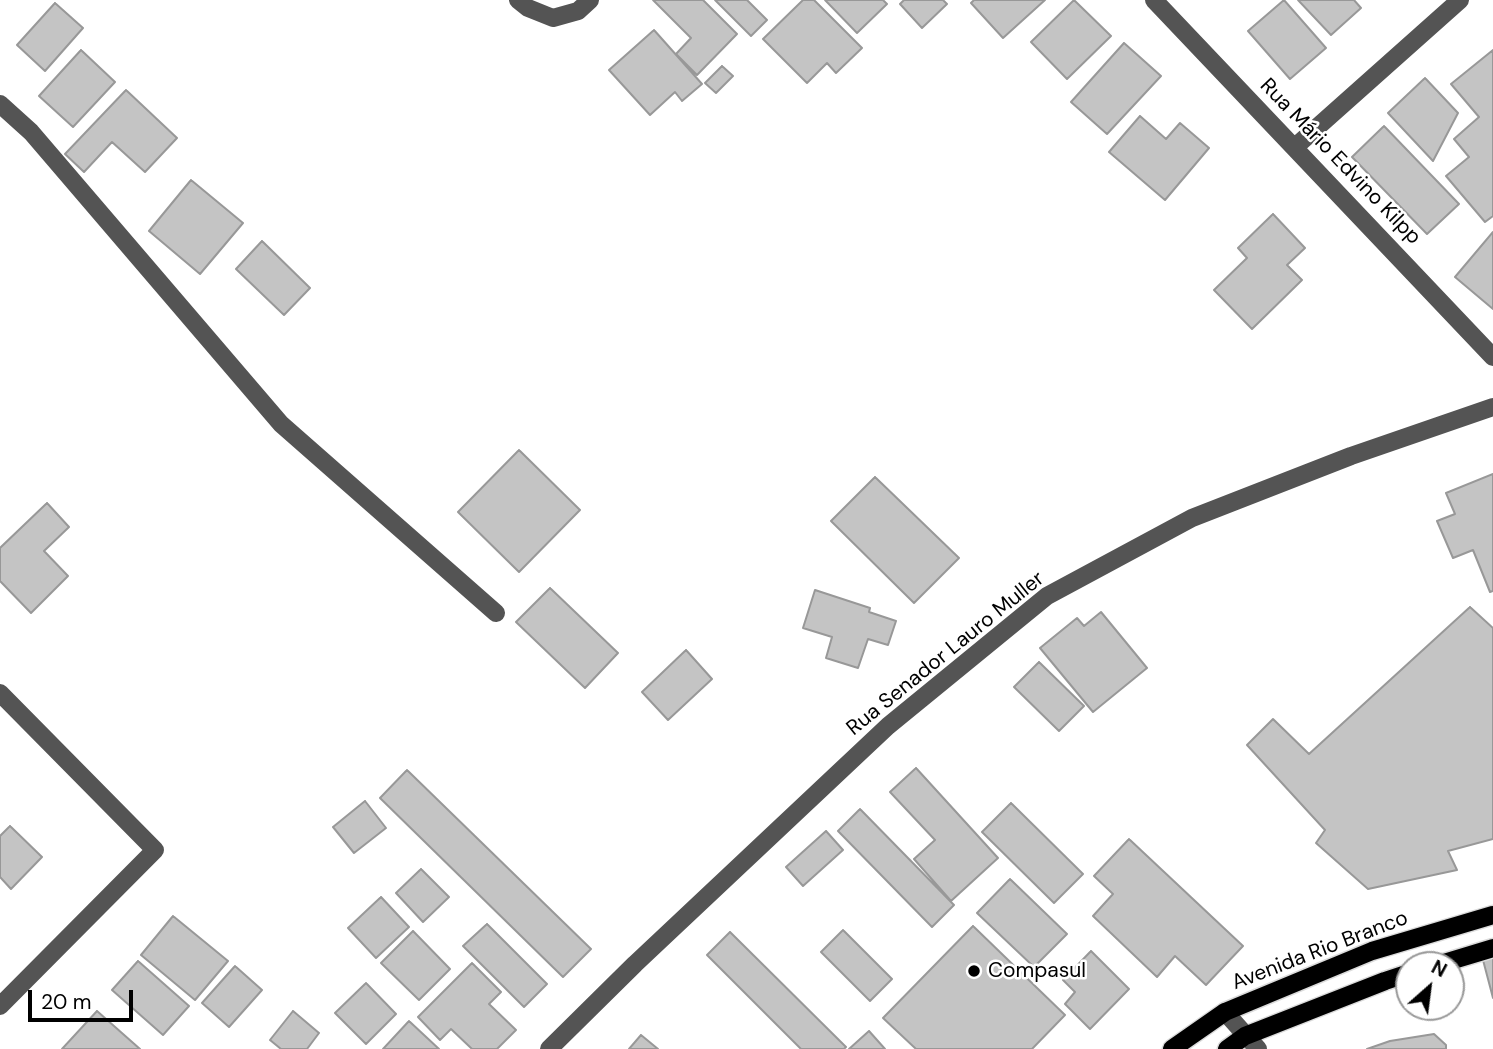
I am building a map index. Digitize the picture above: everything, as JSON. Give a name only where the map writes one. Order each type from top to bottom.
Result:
[{"type":"main road","name":"Avenida Rio Branco","points":[[1172,1049],[1225,1013],[1372,951],[1493,915]]},
{"type":"main road","points":[[1465,956],[1493,948]]},
{"type":"main road","points":[[1227,1049],[1252,1043],[1395,979]]},
{"type":"street","points":[[518,0],[528,8],[553,18],[578,11],[590,0]]},
{"type":"street","name":"Rua Mário Edvino Kilpp","points":[[1154,0],[1493,356]]},
{"type":"street","points":[[1295,148],[1460,0]]},
{"type":"street","points":[[0,104],[30,132],[281,424],[496,613]]},
{"type":"street","name":"Rua Senador Lauro Muller","points":[[549,1049],[635,964],[888,726],[1047,596],[1192,518],[1351,456],[1493,407]]},
{"type":"street","points":[[0,693],[155,850],[0,1006]]},
{"type":"street","points":[[1225,1013],[1252,1043]]},
{"type":"building","points":[[653,0],[703,0],[737,34],[697,75],[676,54],[691,38]]},
{"type":"building","points":[[715,0],[747,0],[767,20],[751,36]]},
{"type":"building","points":[[803,0],[814,0],[862,48],[836,73],[827,63],[807,83],[763,39]]},
{"type":"building","points":[[825,0],[883,0],[887,4],[857,33]]},
{"type":"building","points":[[904,0],[943,0],[947,4],[922,28],[900,4]]},
{"type":"building","points":[[974,0],[1045,0],[1003,38],[971,3]]},
{"type":"building","points":[[1074,0],[1111,36],[1067,79],[1031,42]]},
{"type":"building","points":[[1284,0],[1326,48],[1290,79],[1248,31]]},
{"type":"building","points":[[1298,0],[1354,0],[1361,8],[1331,35]]},
{"type":"building","points":[[55,3],[83,28],[45,71],[17,45]]},
{"type":"building","points":[[654,30],[702,84],[682,101],[675,92],[650,115],[609,70]]},
{"type":"building","points":[[1124,43],[1161,76],[1107,134],[1071,102]]},
{"type":"building","points":[[81,50],[115,82],[73,127],[39,96]]},
{"type":"building","points":[[1493,50],[1493,216],[1485,222],[1446,176],[1469,157],[1454,139],[1479,117],[1451,84]]},
{"type":"building","points":[[722,66],[733,76],[716,93],[705,83]]},
{"type":"building","points":[[1425,78],[1458,113],[1433,161],[1388,113]]},
{"type":"building","points":[[126,90],[177,138],[145,172],[112,142],[84,172],[65,154]]},
{"type":"building","points":[[1140,116],[1166,139],[1180,123],[1209,148],[1165,200],[1109,152]]},
{"type":"building","points":[[1384,126],[1459,204],[1427,234],[1352,157]]},
{"type":"building","points":[[191,180],[243,223],[200,274],[149,231]]},
{"type":"building","points":[[1273,214],[1305,248],[1287,265],[1302,280],[1252,329],[1214,290],[1247,258],[1238,248]]},
{"type":"building","points":[[1493,232],[1493,309],[1455,277]]},
{"type":"building","points":[[262,241],[310,288],[284,315],[236,269]]},
{"type":"building","points":[[519,450],[580,510],[519,572],[458,512]]},
{"type":"building","points":[[1493,474],[1493,591],[1490,592],[1473,550],[1453,558],[1437,521],[1455,514],[1446,493]]},
{"type":"building","points":[[875,477],[959,558],[914,603],[831,521]]},
{"type":"building","points":[[47,503],[69,527],[44,551],[68,576],[31,613],[0,581],[0,548]]},
{"type":"building","points":[[550,588],[618,653],[585,688],[516,622]]},
{"type":"building","points":[[815,590],[870,608],[869,612],[896,621],[888,645],[868,639],[858,668],[826,658],[832,637],[803,628]]},
{"type":"building","points":[[1470,607],[1493,628],[1493,839],[1448,851],[1457,870],[1368,889],[1316,843],[1325,830],[1247,745],[1273,719],[1309,754]]},
{"type":"building","points":[[1101,612],[1147,668],[1093,712],[1040,648],[1077,618],[1084,626]]},
{"type":"building","points":[[686,650],[712,679],[668,720],[642,692]]},
{"type":"building","points":[[1039,662],[1084,706],[1059,731],[1014,687]]},
{"type":"building","points":[[916,768],[998,858],[951,901],[914,859],[935,840],[890,792]]},
{"type":"building","points":[[407,770],[591,949],[563,977],[380,798]]},
{"type":"building","points":[[365,801],[386,828],[354,853],[333,827]]},
{"type":"building","points":[[1011,803],[1083,874],[1054,903],[982,832]]},
{"type":"building","points":[[860,809],[954,905],[932,927],[838,831]]},
{"type":"building","points":[[10,826],[42,857],[11,889],[0,877],[0,836]]},
{"type":"building","points":[[826,831],[843,850],[803,886],[786,867]]},
{"type":"building","points":[[1129,839],[1243,946],[1206,985],[1175,956],[1157,977],[1093,916],[1113,894],[1094,876]]},
{"type":"building","points":[[421,869],[449,897],[423,922],[396,893]]},
{"type":"building","points":[[1010,879],[1067,934],[1034,967],[977,913]]},
{"type":"building","points":[[381,897],[409,927],[376,958],[348,928]]},
{"type":"building","points":[[173,916],[228,961],[195,1000],[141,955]]},
{"type":"building","points":[[487,924],[547,984],[524,1007],[463,946]]},
{"type":"building","name":"Compasul","points":[[973,926],[1065,1015],[1032,1049],[916,1049],[883,1018]]},
{"type":"building","points":[[843,930],[892,979],[870,1001],[821,952]]},
{"type":"building","points":[[413,931],[450,969],[419,1000],[381,963]]},
{"type":"building","points":[[730,932],[846,1047],[844,1049],[801,1049],[707,955]]},
{"type":"building","points":[[1091,951],[1129,989],[1090,1029],[1065,1004],[1075,992],[1063,980]]},
{"type":"building","points":[[1493,957],[1493,998],[1483,960]]},
{"type":"building","points":[[138,961],[189,1006],[163,1035],[112,990]]},
{"type":"building","points":[[472,963],[501,992],[489,1004],[516,1030],[497,1049],[472,1049],[451,1029],[440,1040],[418,1017]]},
{"type":"building","points":[[235,966],[262,990],[229,1027],[202,1003]]},
{"type":"building","points":[[366,983],[396,1014],[366,1044],[335,1013]]},
{"type":"building","points":[[97,1011],[140,1049],[62,1049]]},
{"type":"building","points":[[293,1011],[319,1033],[307,1049],[281,1049],[270,1040]]},
{"type":"building","points":[[409,1021],[439,1049],[383,1049]]},
{"type":"building","points":[[869,1031],[885,1049],[849,1049]]},
{"type":"building","points":[[1434,1034],[1446,1045],[1446,1049],[1367,1049],[1390,1041]]},
{"type":"building","points":[[641,1035],[658,1049],[629,1049]]},
{"type":"place","name":"Compasul","points":[[974,971]]}]
